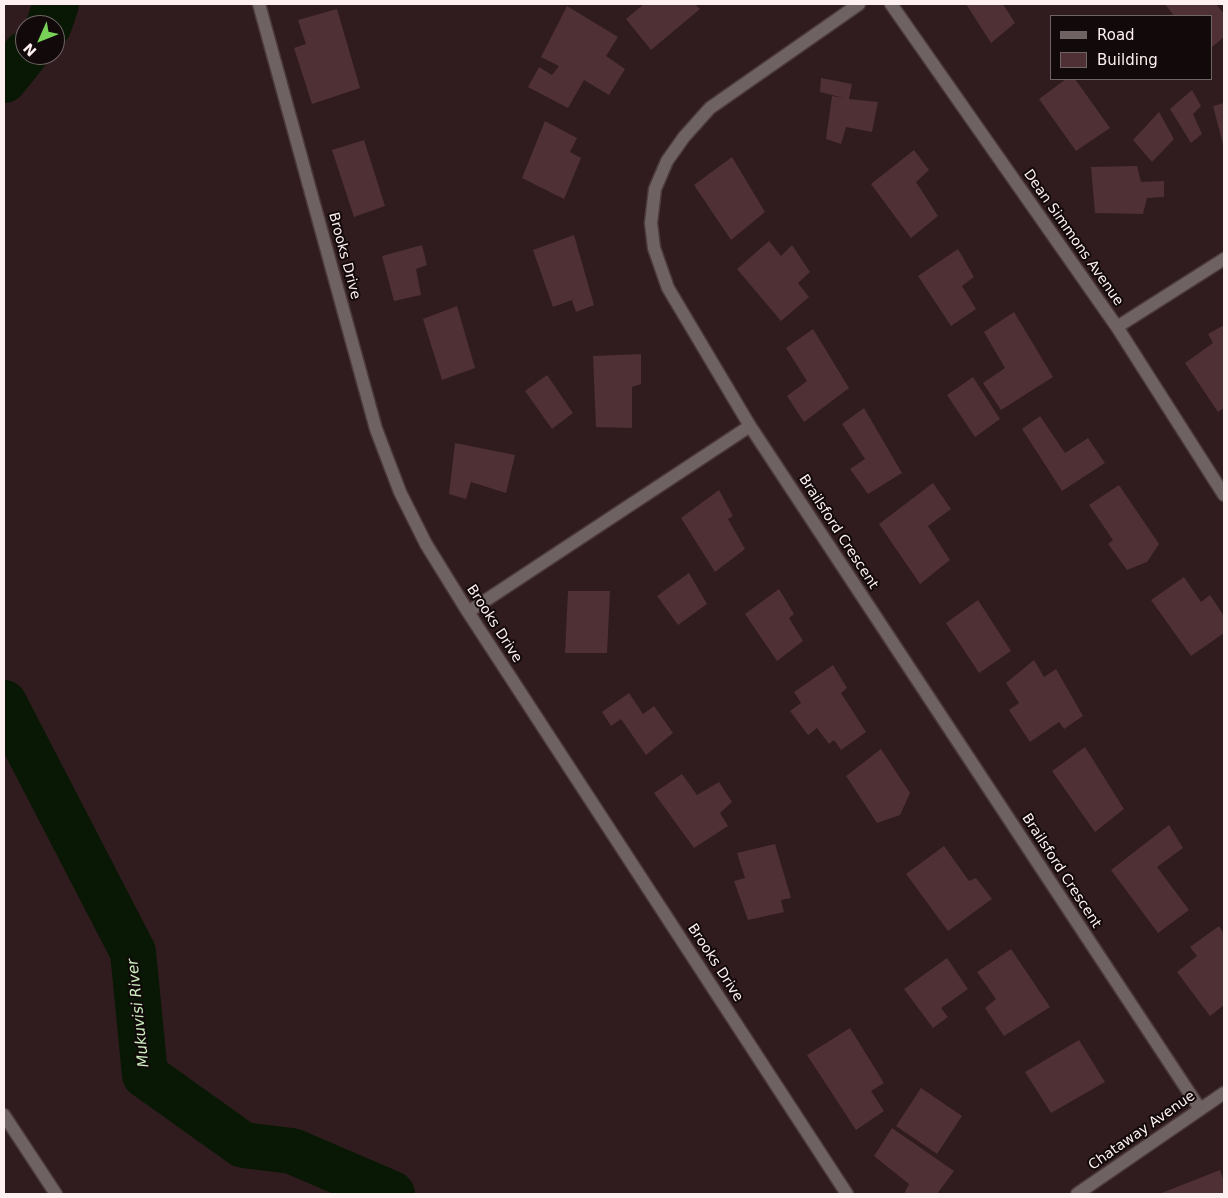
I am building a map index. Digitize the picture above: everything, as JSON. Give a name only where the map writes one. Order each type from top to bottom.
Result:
[{"type":"street","name":"Brooks Drive","points":[[259,4],[376,429],[400,492],[426,544],[468,612],[847,1194]]},
{"type":"street","name":"Brailsford Crescent","points":[[859,4],[710,108],[684,137],[667,160],[655,189],[651,224],[654,248],[668,288],[750,426],[1200,1109]]},
{"type":"street","name":"Dean Simmons Avenue","points":[[891,4],[1117,327],[1224,495]]},
{"type":"street","points":[[1117,327],[1224,259]]},
{"type":"street","points":[[468,612],[750,426]]},
{"type":"street","name":"Chataway Avenue","points":[[1077,1194],[1224,1093]]},
{"type":"street","points":[[4,1115],[56,1194]]},
{"type":"building","points":[[644,4],[695,4],[700,9],[651,50],[626,19]]},
{"type":"building","points":[[966,4],[1003,4],[1015,23],[991,43]]},
{"type":"building","points":[[1165,4],[1216,4],[1224,14],[1224,37],[1213,46],[1213,15],[1173,15]]},
{"type":"building","points":[[567,6],[618,37],[606,56],[625,69],[609,95],[584,80],[568,108],[528,87],[539,67],[552,75],[559,66],[541,57]]},
{"type":"building","points":[[337,9],[360,88],[312,104],[294,48],[306,44],[298,20]]},
{"type":"building","points":[[821,78],[852,84],[849,99],[878,102],[872,132],[846,127],[841,144],[826,139],[832,96],[844,98],[820,92]]},
{"type":"building","points":[[1065,80],[1076,80],[1110,128],[1076,151],[1039,99]]},
{"type":"building","points":[[1192,90],[1201,106],[1193,114],[1202,134],[1191,143],[1170,109]]},
{"type":"building","points":[[1224,103],[1224,148],[1213,106]]},
{"type":"building","points":[[1159,112],[1174,139],[1152,162],[1133,140]]},
{"type":"building","points":[[545,121],[577,138],[570,152],[581,158],[564,199],[522,178]]},
{"type":"building","points":[[364,140],[385,206],[354,217],[332,150]]},
{"type":"building","points":[[914,150],[929,170],[916,182],[938,216],[911,238],[871,184]]},
{"type":"building","points":[[732,157],[765,212],[731,240],[694,185]]},
{"type":"building","points":[[1137,166],[1141,182],[1164,181],[1164,197],[1147,198],[1143,214],[1095,213],[1091,167]]},
{"type":"building","points":[[574,235],[594,305],[576,312],[572,300],[553,307],[533,250]]},
{"type":"building","points":[[769,241],[781,256],[792,245],[810,272],[798,283],[809,297],[781,321],[737,269]]},
{"type":"building","points":[[422,245],[427,265],[416,269],[421,295],[394,301],[382,256]]},
{"type":"building","points":[[958,249],[974,277],[962,286],[976,309],[951,326],[918,276]]},
{"type":"building","points":[[457,306],[475,368],[442,380],[423,319]]},
{"type":"building","points":[[1014,312],[1053,377],[1001,410],[983,383],[1005,368],[984,332]]},
{"type":"building","points":[[1224,325],[1224,408],[1218,412],[1185,363],[1213,343],[1208,334]]},
{"type":"building","points":[[813,329],[849,388],[804,422],[787,396],[807,381],[786,348]]},
{"type":"building","points":[[641,354],[641,384],[632,387],[632,428],[596,427],[593,356]]},
{"type":"building","points":[[547,375],[573,413],[552,429],[525,391]]},
{"type":"building","points":[[973,377],[1000,419],[975,437],[947,395]]},
{"type":"building","points":[[864,408],[902,473],[868,494],[850,469],[865,459],[842,424]]},
{"type":"building","points":[[1040,416],[1065,453],[1088,438],[1105,463],[1062,491],[1022,429]]},
{"type":"building","points":[[455,443],[515,455],[506,493],[471,482],[466,499],[449,494]]},
{"type":"building","points":[[933,483],[951,509],[928,526],[950,560],[920,584],[879,524]]},
{"type":"building","points":[[1119,485],[1159,544],[1147,562],[1127,570],[1108,544],[1113,540],[1089,505]]},
{"type":"building","points":[[719,490],[733,516],[728,519],[745,549],[715,572],[681,518]]},
{"type":"building","points":[[689,573],[707,604],[678,625],[657,596]]},
{"type":"building","points":[[1184,577],[1201,602],[1210,595],[1224,616],[1224,633],[1191,656],[1151,600]]},
{"type":"building","points":[[779,589],[794,614],[789,618],[803,641],[777,661],[745,614]]},
{"type":"building","points":[[568,591],[610,591],[607,653],[565,653]]},
{"type":"building","points":[[978,600],[1011,651],[979,673],[946,623]]},
{"type":"building","points":[[1034,660],[1044,677],[1056,669],[1083,716],[1064,729],[1059,722],[1030,742],[1009,710],[1019,703],[1006,683]]},
{"type":"building","points":[[833,665],[847,688],[841,693],[866,732],[841,750],[834,740],[829,744],[817,728],[808,735],[790,711],[801,703],[794,692]]},
{"type":"building","points":[[629,693],[643,714],[654,706],[673,733],[646,755],[621,719],[611,726],[602,712]]},
{"type":"building","points":[[1085,747],[1124,809],[1095,832],[1052,771]]},
{"type":"building","points":[[881,749],[910,793],[900,815],[877,823],[846,776]]},
{"type":"building","points":[[682,774],[697,795],[719,782],[732,802],[720,813],[728,826],[694,848],[654,793]]},
{"type":"building","points":[[1169,825],[1183,848],[1157,867],[1189,910],[1158,933],[1111,870]]},
{"type":"building","points":[[775,844],[791,898],[781,900],[784,912],[748,920],[734,881],[745,878],[737,853]]},
{"type":"building","points":[[944,846],[969,881],[976,878],[992,899],[948,931],[906,874]]},
{"type":"building","points":[[1219,926],[1224,934],[1224,1005],[1210,1016],[1177,972],[1197,956],[1190,947]]},
{"type":"building","points":[[1011,949],[1050,1007],[1004,1036],[985,1008],[996,999],[977,972]]},
{"type":"building","points":[[947,958],[968,989],[941,1008],[948,1017],[933,1028],[904,989]]},
{"type":"building","points":[[850,1028],[884,1083],[871,1091],[884,1111],[856,1130],[807,1055]]},
{"type":"building","points":[[1079,1040],[1105,1082],[1051,1113],[1025,1072]]},
{"type":"building","points":[[921,1088],[962,1116],[937,1154],[896,1126]]},
{"type":"building","points":[[892,1128],[954,1171],[937,1194],[904,1194],[909,1184],[874,1156]]},
{"type":"building","points":[[1220,1170],[1224,1182],[1224,1194],[1159,1194]]},
{"type":"waterway","name":"Mukuvisi River","points":[[52,15],[56,4]]},
{"type":"waterway","name":"Mukuvisi River","points":[[4,80],[16,65]]},
{"type":"waterway","name":"Mukuvisi River","points":[[4,703],[133,952],[145,1075],[243,1145],[292,1151],[392,1194]]}]
